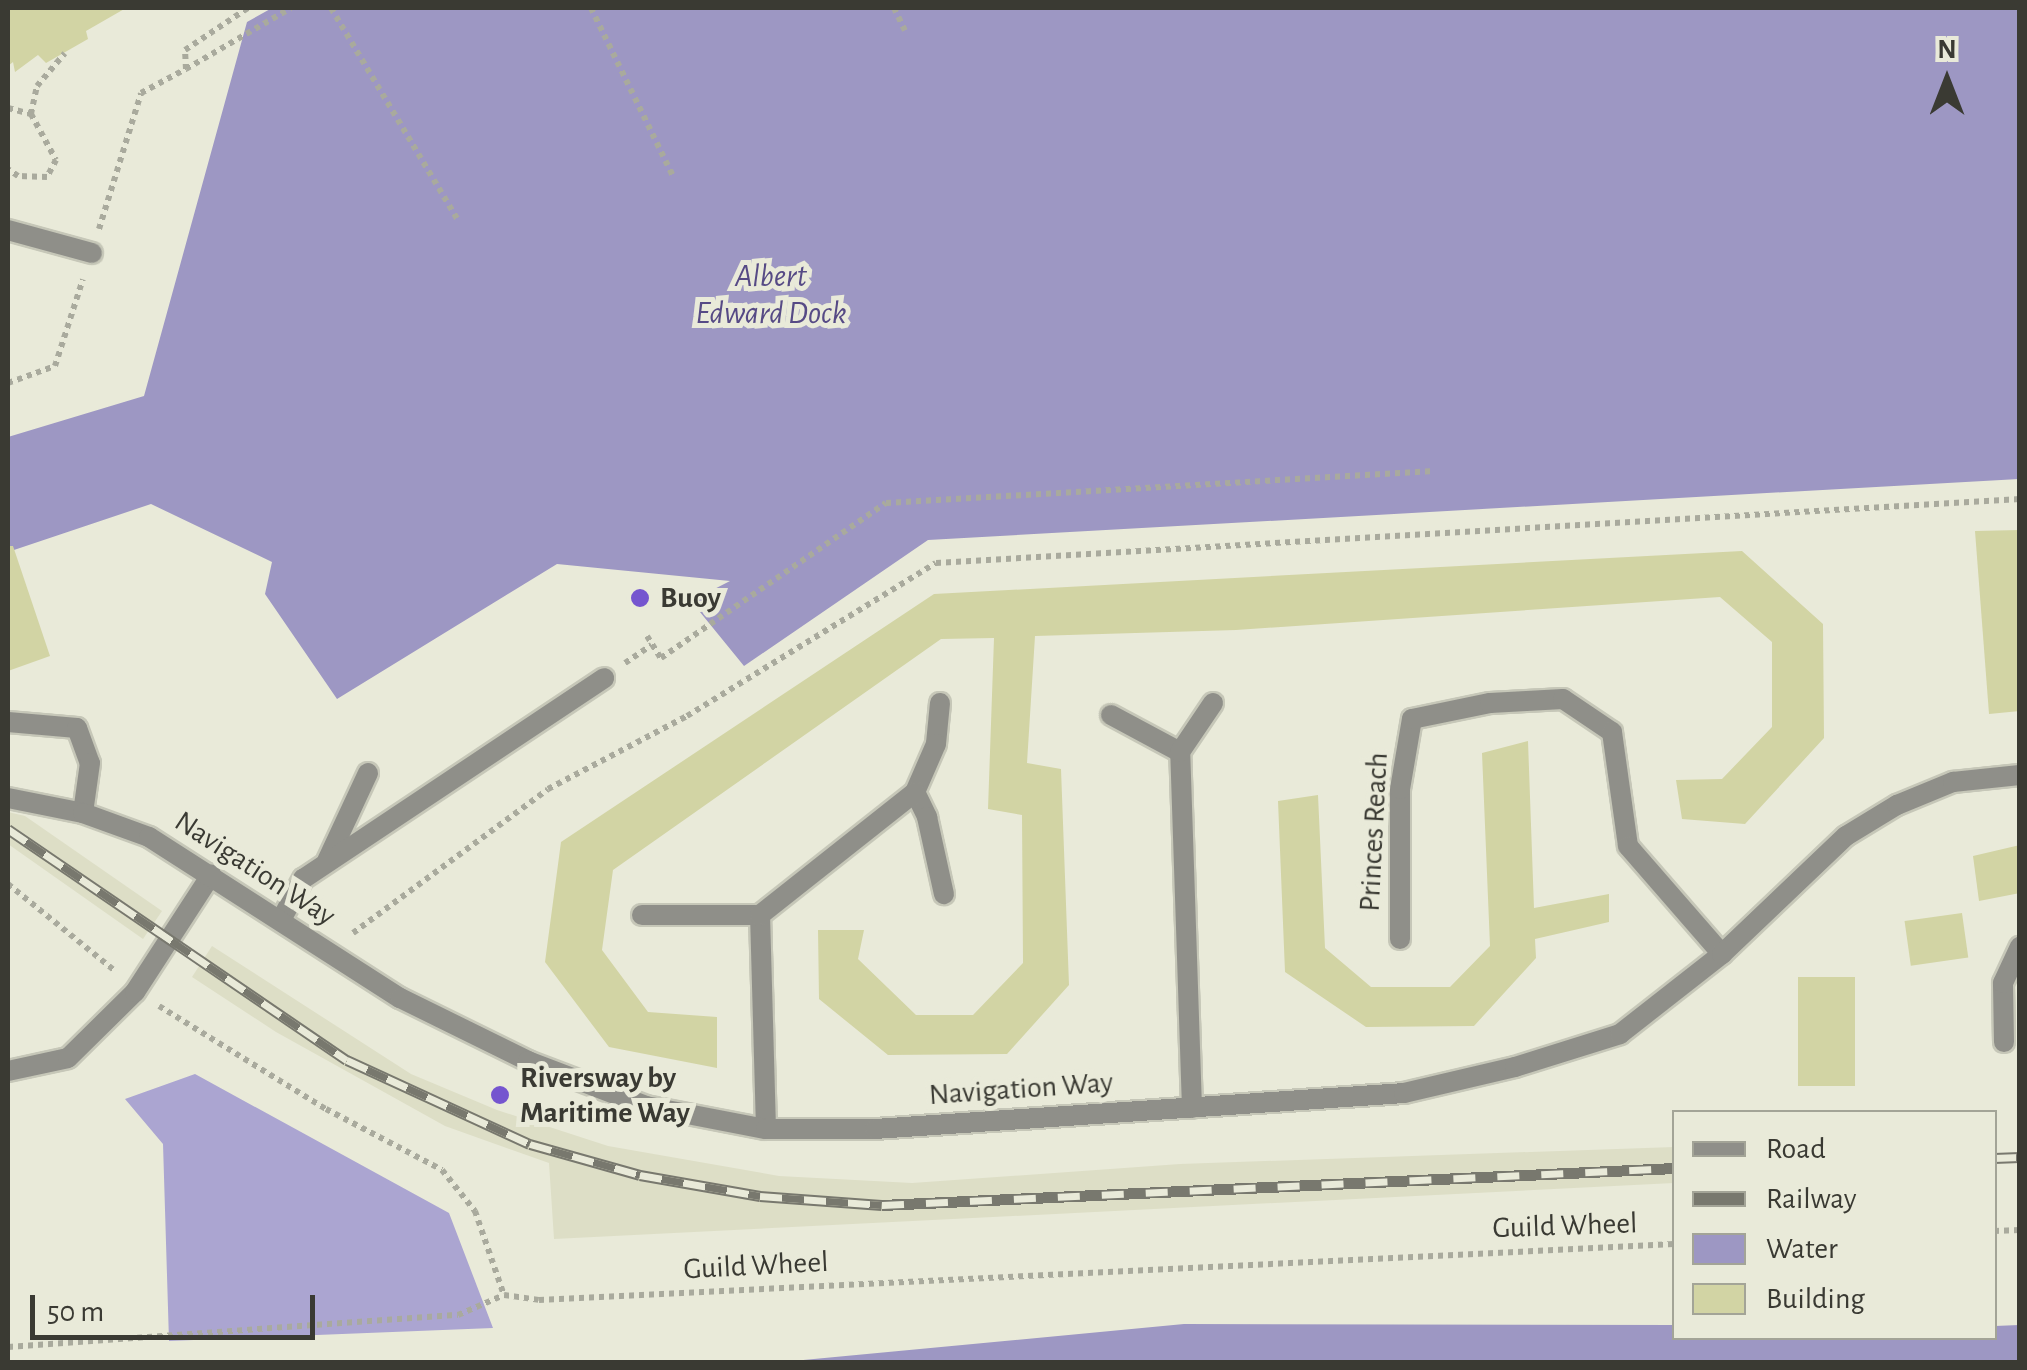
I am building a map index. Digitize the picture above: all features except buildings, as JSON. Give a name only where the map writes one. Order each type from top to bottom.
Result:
[{"type":"street","points":[[8,230],[92,254]]},
{"type":"street","points":[[281,920],[303,879],[604,678]]},
{"type":"street","name":"Princes Reach","points":[[1400,939],[1400,788],[1412,719],[1490,703],[1563,699],[1612,732],[1628,846],[1722,954]]},
{"type":"street","points":[[642,914],[760,914],[915,792],[936,744],[940,703]]},
{"type":"street","points":[[1192,1108],[1180,752],[1212,703]]},
{"type":"street","points":[[1111,715],[1180,752]]},
{"type":"street","points":[[8,722],[77,728],[90,762],[84,813]]},
{"type":"street","points":[[327,863],[368,774]]},
{"type":"street","name":"Navigation Way","points":[[8,798],[84,813],[149,837],[400,998],[528,1062],[646,1106],[766,1129],[875,1129],[1404,1092],[1515,1067],[1620,1034],[1722,954],[1846,836],[1953,782],[2020,775]]},
{"type":"street","points":[[915,792],[928,817],[944,894]]},
{"type":"street","points":[[8,1071],[68,1058],[135,992],[211,875]]},
{"type":"street","points":[[760,914],[766,1129]]},
{"type":"street","points":[[2004,1042],[2003,983],[2020,947]]},
{"type":"path","points":[[186,69],[185,50],[248,8]]},
{"type":"path","points":[[8,382],[54,366],[141,93],[291,8]]},
{"type":"path","points":[[332,8],[458,220]]},
{"type":"path","points":[[591,8],[673,176]]},
{"type":"path","points":[[894,8],[904,31]]},
{"type":"path","points":[[8,169],[33,178],[55,171],[56,160],[30,114],[36,86],[65,53]]},
{"type":"path","points":[[8,108],[30,114]]},
{"type":"path","points":[[647,636],[661,658],[886,503],[1434,471]]},
{"type":"path","points":[[348,937],[548,788],[687,716],[936,563],[2020,499]]},
{"type":"path","points":[[8,884],[135,992],[326,1109],[442,1170],[470,1202],[504,1294],[458,1315],[8,1347]]},
{"type":"path","name":"Guild Wheel","points":[[504,1294],[540,1300],[1672,1244]]},
{"type":"shaded area","points":[[8,812],[25,816],[162,911],[143,939],[8,844]]},
{"type":"shaded area","points":[[212,946],[411,1074],[497,1110],[608,1146],[779,1176],[912,1183],[1180,1164],[1672,1147],[1672,1183],[554,1239],[549,1163],[445,1126],[276,1032],[192,977]]},
{"type":"shaded area","points":[[195,1074],[449,1213],[493,1328],[169,1341],[163,1144],[125,1099]]},
{"type":"water","name":"Albert Edward Dock","points":[[272,8],[2019,8],[2019,479],[928,540],[744,666],[691,601],[730,581],[557,564],[337,699],[265,594],[272,562],[151,504],[8,552],[8,437],[144,396],[247,22]]},
{"type":"water","points":[[1184,1324],[1672,1325],[1672,1340],[1997,1340],[1997,1326],[2019,1325],[2020,1362],[782,1362]]},
{"type":"railway","points":[[8,829],[347,1060],[530,1144],[640,1175],[760,1196],[882,1205],[1672,1168]]},
{"type":"railway","points":[[1997,1158],[2020,1157]]},
{"type":"place","name":"Buoy","points":[[640,598]]},
{"type":"place","name":"Riversway by Maritime Way","points":[[500,1095]]}]
